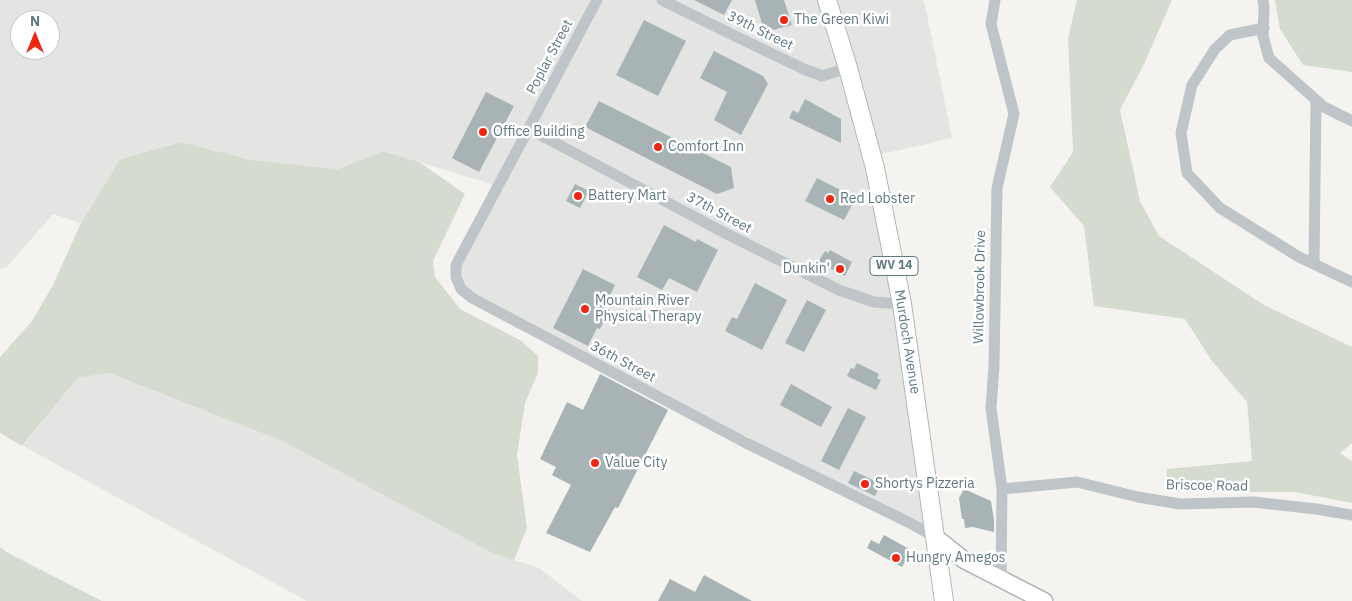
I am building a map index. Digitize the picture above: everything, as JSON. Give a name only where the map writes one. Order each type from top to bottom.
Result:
[{"type":"main road","name":"Murdoch Avenue","points":[[828,0],[873,156],[902,304],[944,601]]},
{"type":"street","name":"Poplar Street","points":[[529,129],[597,0]]},
{"type":"street","name":"39th Street","points":[[662,0],[822,76],[848,68]]},
{"type":"street","name":"Willowbrook Drive","points":[[994,0],[991,24],[1014,114],[997,188],[994,366],[991,408],[1002,489],[1001,578]]},
{"type":"street","points":[[1263,0],[1264,36],[1269,58],[1324,107],[1352,121]]},
{"type":"street","points":[[1264,28],[1230,35],[1215,49],[1192,85],[1180,133],[1187,173],[1220,208],[1299,257],[1352,282]]},
{"type":"street","points":[[1314,264],[1316,100]]},
{"type":"street","name":"37th Street","points":[[529,129],[714,227],[839,290],[874,302],[902,304]]},
{"type":"street","name":"36th Street","points":[[529,129],[456,265],[456,277],[461,289],[472,298],[746,444],[908,522],[935,537]]},
{"type":"street","name":"Briscoe Road","points":[[1002,489],[1077,482],[1138,497],[1180,504],[1254,502],[1352,515]]},
{"type":"street","points":[[935,537],[964,560],[1044,601]]},
{"type":"shaded area","points":[[0,0],[924,0],[952,138],[873,156],[935,537],[472,298],[456,277],[498,186],[383,151],[338,169],[252,160],[181,142],[120,159],[81,223],[53,214],[6,268],[0,269]]},
{"type":"shaded area","points":[[1077,0],[1172,0],[1144,64],[1120,110],[1140,201],[1159,236],[1264,305],[1352,347],[1352,443],[1340,453],[1352,461],[1352,503],[1295,492],[1166,492],[1167,469],[1252,461],[1247,402],[1212,361],[1185,319],[1094,306],[1084,226],[1050,187],[1073,152],[1068,38]]},
{"type":"shaded area","points":[[1275,0],[1352,0],[1352,72],[1303,65],[1280,29]]},
{"type":"shaded area","points":[[181,142],[252,160],[338,169],[383,151],[419,162],[465,194],[433,261],[435,277],[460,309],[520,340],[538,356],[538,373],[525,403],[517,455],[527,528],[514,560],[492,553],[282,441],[109,373],[78,378],[22,446],[0,433],[0,357],[32,321],[52,287],[81,223],[120,159]]},
{"type":"shaded area","points":[[109,373],[282,441],[492,553],[539,568],[582,601],[307,601],[23,446],[78,378]]},
{"type":"shaded area","points":[[0,547],[8,553],[102,601],[0,601]]},
{"type":"building","points":[[694,0],[732,0],[724,15]]},
{"type":"building","points":[[755,0],[784,0],[792,25],[773,30],[762,24]]},
{"type":"building","points":[[644,20],[686,41],[658,96],[616,75]]},
{"type":"building","points":[[714,51],[763,76],[768,84],[741,135],[714,120],[727,92],[700,78]]},
{"type":"building","name":"Office Building","points":[[486,92],[514,106],[479,172],[452,158]]},
{"type":"building","points":[[805,99],[841,119],[841,143],[789,118],[793,110],[798,113]]},
{"type":"building","name":"Comfort Inn","points":[[599,101],[731,167],[734,188],[717,194],[585,127]]},
{"type":"building","name":"Red Lobster","points":[[817,178],[856,198],[844,220],[805,201]]},
{"type":"building","name":"Battery Mart","points":[[575,184],[589,191],[580,208],[566,201]]},
{"type":"building","points":[[664,225],[696,242],[697,239],[718,250],[697,292],[669,278],[662,290],[637,277]]},
{"type":"building","name":"Dunkin'","points":[[830,250],[852,262],[845,276],[818,262],[825,251],[828,253]]},
{"type":"building","name":"Mountain River Physical Therapy","points":[[583,269],[615,285],[604,307],[610,310],[600,329],[597,328],[588,346],[553,328]]},
{"type":"building","points":[[755,283],[787,300],[762,350],[725,331],[732,317],[737,319]]},
{"type":"building","points":[[807,300],[826,310],[804,352],[785,343]]},
{"type":"building","points":[[857,363],[879,374],[877,378],[881,380],[876,390],[847,376],[851,368],[854,369]]},
{"type":"building","name":"Value City","points":[[600,374],[668,410],[618,508],[615,507],[590,552],[546,533],[571,485],[552,475],[556,467],[540,459],[567,402],[583,410]]},
{"type":"building","points":[[791,384],[832,407],[821,427],[780,405]]},
{"type":"building","points":[[848,408],[866,417],[839,470],[821,461]]},
{"type":"building","name":"Shortys Pizzeria","points":[[854,471],[881,484],[875,496],[848,483]]},
{"type":"building","points":[[964,489],[991,501],[994,532],[973,527],[965,528],[959,498]]},
{"type":"building","name":"Hungry Amegos","points":[[884,535],[911,550],[902,567],[867,548],[871,540],[879,544]]},
{"type":"building","points":[[704,575],[752,601],[658,601],[670,579],[695,592]]},
{"type":"place","name":"The Green Kiwi","points":[[784,20]]},
{"type":"place","name":"Office Building","points":[[483,132]]},
{"type":"place","name":"Comfort Inn","points":[[658,147]]},
{"type":"place","name":"Battery Mart","points":[[578,196]]},
{"type":"place","name":"Red Lobster","points":[[830,199]]},
{"type":"place","name":"Dunkin'","points":[[840,269]]},
{"type":"place","name":"Mountain River Physical Therapy","points":[[585,309]]},
{"type":"place","name":"Value City","points":[[595,463]]},
{"type":"place","name":"Shortys Pizzeria","points":[[865,484]]},
{"type":"place","name":"Hungry Amegos","points":[[896,558]]}]
